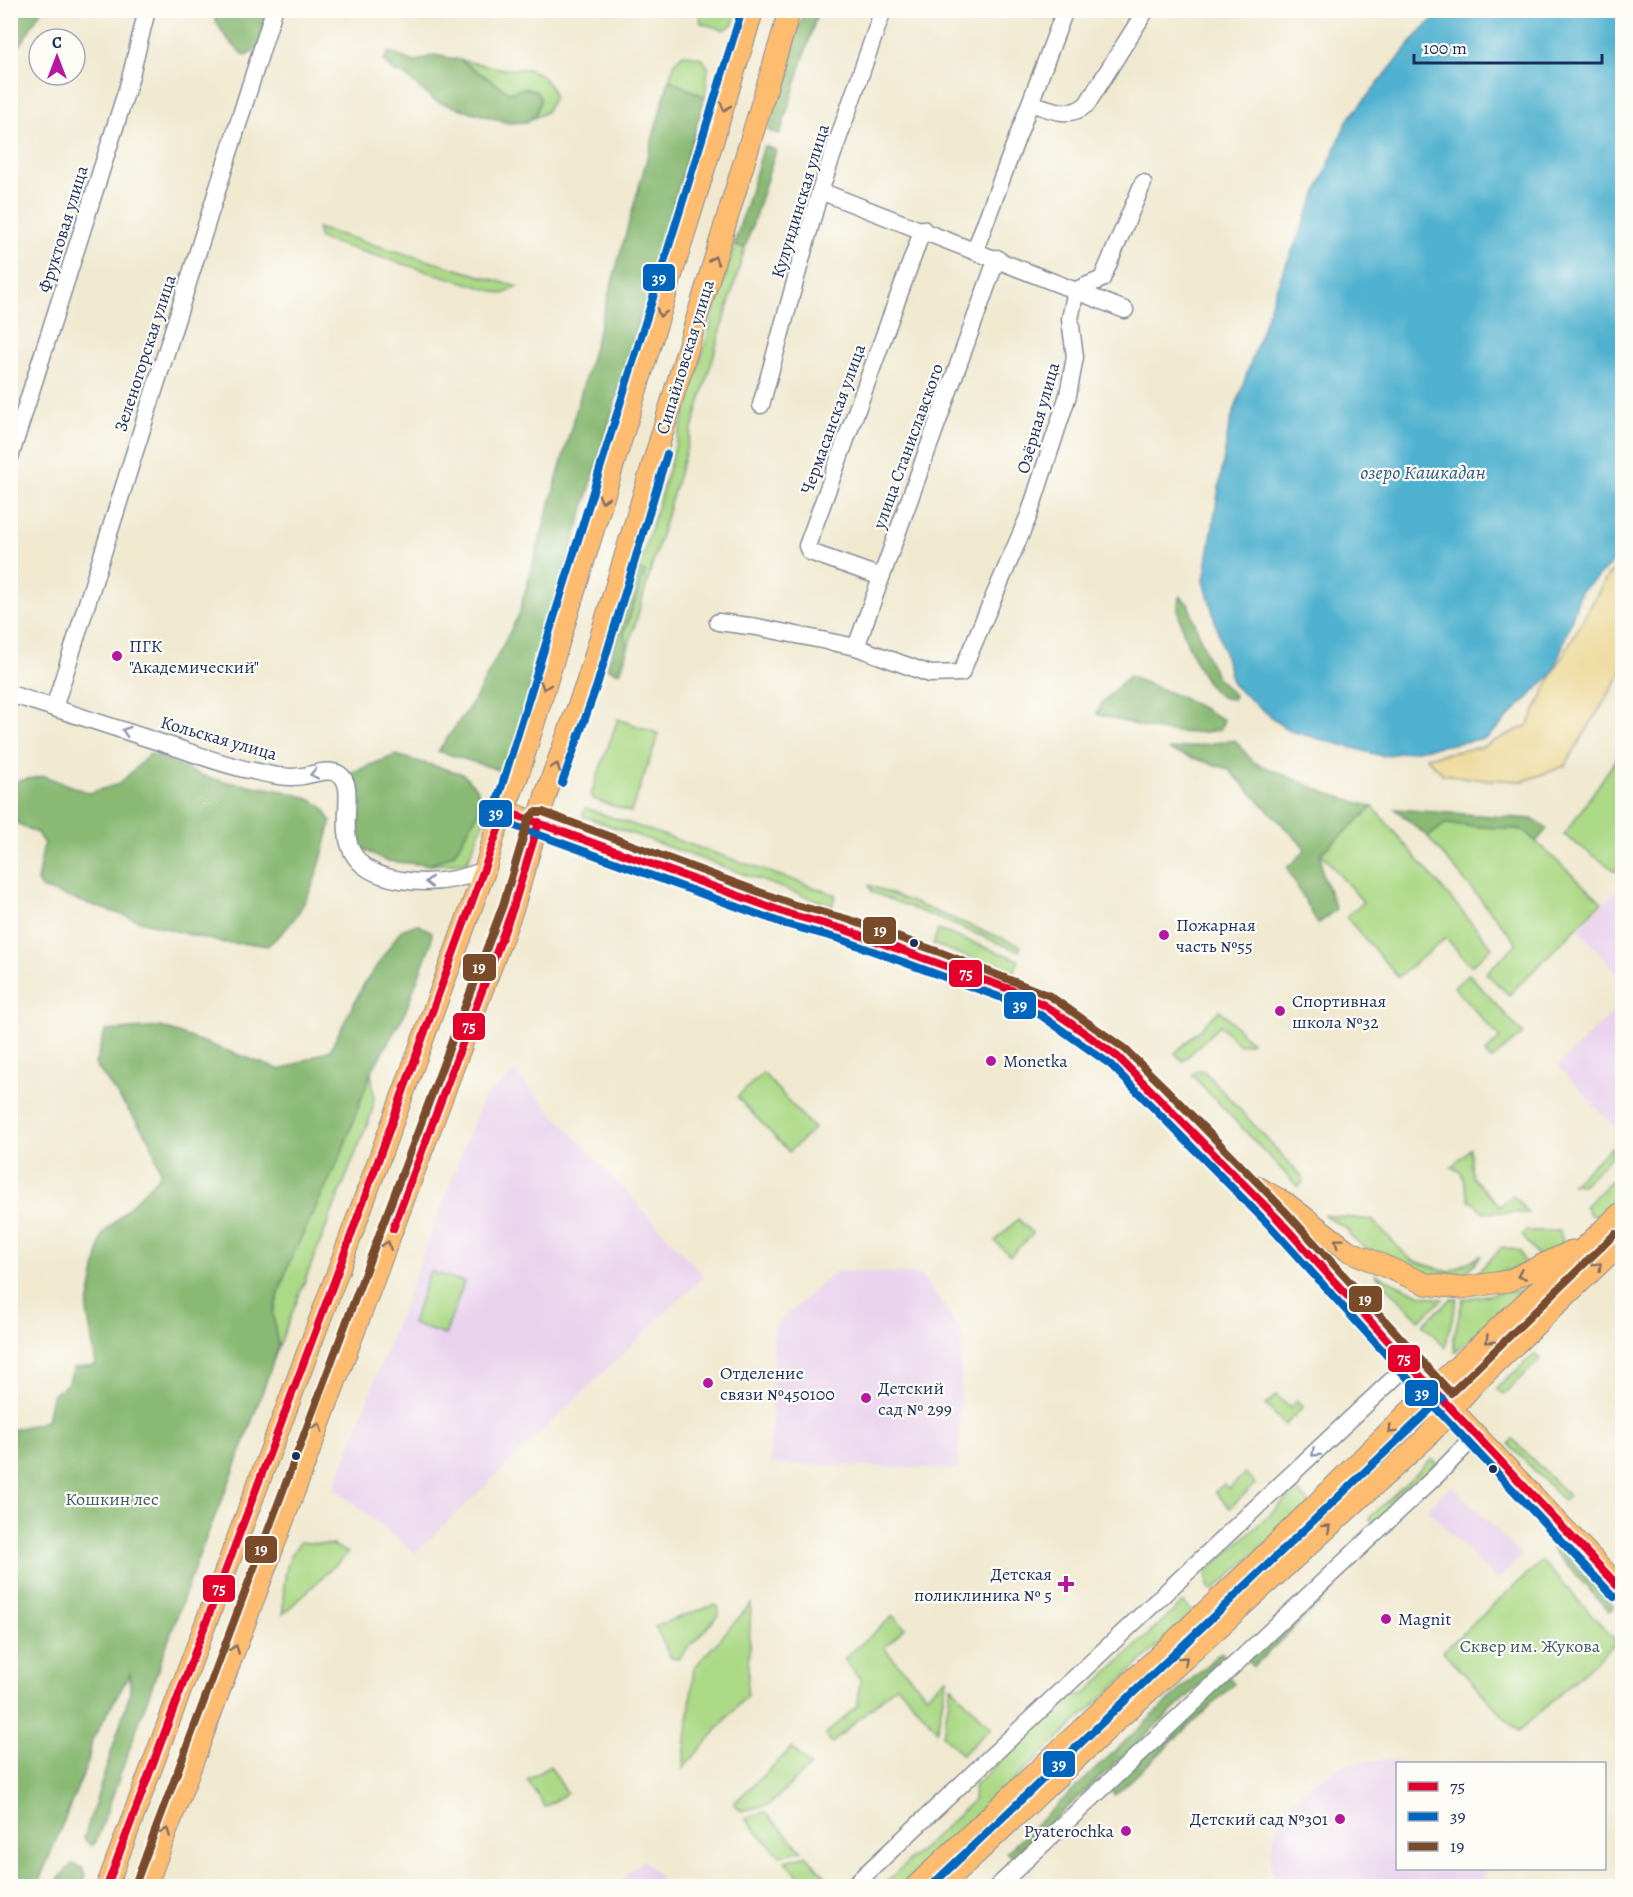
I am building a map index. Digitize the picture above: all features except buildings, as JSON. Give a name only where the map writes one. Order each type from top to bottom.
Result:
[{"type":"main road","name":"Сипайловская улица","points":[[107,1887],[334,1282],[485,870],[738,67],[753,10]]},
{"type":"main road","name":"Сипайловская улица","points":[[146,1887],[510,918],[538,822],[588,682],[790,10]]},
{"type":"main road","points":[[738,67],[748,63],[755,65],[768,80]]},
{"type":"main road","points":[[505,811],[789,914],[843,929],[938,963],[1044,1005],[1118,1058],[1277,1218],[1451,1410],[1623,1590]]},
{"type":"main road","points":[[1225,1168],[1287,1204],[1347,1250],[1426,1284],[1461,1288],[1508,1281],[1592,1240]]},
{"type":"main road","points":[[916,1887],[1623,1212]]},
{"type":"main road","points":[[942,1887],[1115,1722],[1425,1439],[1473,1385],[1623,1242]]},
{"type":"street","name":"Фруктовая улица","points":[[10,457],[126,94],[147,10]]},
{"type":"street","name":"Зеленогорская улица","points":[[54,708],[274,10]]},
{"type":"street","name":"Кулундинская улица","points":[[761,405],[820,191],[883,10]]},
{"type":"street","points":[[975,250],[1065,10]]},
{"type":"street","points":[[1030,103],[1069,114],[1080,110],[1087,104],[1146,10]]},
{"type":"street","points":[[1076,290],[1102,279],[1143,183]]},
{"type":"street","points":[[820,191],[923,229],[1125,310]]},
{"type":"street","name":"Чермасанская улица","points":[[881,578],[810,552],[807,546],[923,229]]},
{"type":"street","name":"улица Станиславского","points":[[856,647],[997,258]]},
{"type":"street","name":"Озёрная улица","points":[[856,647],[930,674],[961,673],[1029,515],[1068,396],[1075,357],[1070,318],[1076,290]]},
{"type":"street","points":[[718,622],[856,647]]},
{"type":"street","name":"Кольская улица","points":[[10,694],[246,769],[291,777],[317,772],[336,773],[349,787],[345,813],[351,850],[367,870],[384,877],[427,883],[461,880],[485,870]]},
{"type":"street","points":[[853,1887],[1409,1364]]},
{"type":"street","points":[[998,1887],[1437,1475],[1476,1435]]},
{"type":"shaded area","points":[[1622,884],[1622,979],[1579,929]]},
{"type":"shaded area","points":[[1622,1003],[1622,1135],[1558,1066]]},
{"type":"shaded area","points":[[515,1072],[704,1276],[415,1553],[334,1488],[482,1100]]},
{"type":"shaded area","name":"Детский сад № 299","points":[[836,1271],[921,1274],[962,1332],[959,1469],[770,1464],[774,1327]]},
{"type":"shaded area","points":[[1452,1485],[1522,1556],[1497,1581],[1427,1509]]},
{"type":"shaded area","name":"Детский сад №301","points":[[1382,1759],[1401,1762],[1396,1762],[1396,1870],[1485,1870],[1483,1886],[1273,1886],[1271,1850],[1276,1830],[1288,1807],[1305,1788],[1340,1766]]},
{"type":"shaded area","points":[[643,1860],[669,1886],[615,1886]]},
{"type":"green space","points":[[699,10],[737,11],[733,24],[724,30],[701,23]]},
{"type":"green space","points":[[10,11],[41,11],[31,27],[27,27],[27,34],[11,60]]},
{"type":"green space","points":[[212,11],[269,11],[258,49],[245,56],[225,35]]},
{"type":"green space","points":[[804,11],[818,11],[780,134],[768,131]]},
{"type":"green space","points":[[389,52],[414,62],[434,55],[460,60],[510,93],[523,88],[536,91],[541,99],[536,114],[526,122],[509,123],[435,101],[403,74],[393,71],[384,60]]},
{"type":"green space","points":[[683,54],[701,58],[708,67],[705,97],[669,80],[675,62]]},
{"type":"green space","points":[[460,60],[504,69],[527,69],[540,74],[551,87],[554,97],[546,112],[526,122],[536,114],[523,88],[510,93]]},
{"type":"green space","points":[[669,80],[705,97],[506,772],[438,751],[475,699],[519,614]]},
{"type":"green space","points":[[764,146],[776,150],[745,248],[734,245]]},
{"type":"green space","points":[[317,228],[518,287],[503,294],[320,239]]},
{"type":"green space","points":[[734,245],[745,248],[628,648],[624,634],[645,572],[639,570]]},
{"type":"green space","points":[[639,570],[645,572],[624,633],[628,648],[620,673],[607,668]]},
{"type":"green space","points":[[1180,596],[1188,604],[1208,659],[1218,679],[1235,696],[1233,699],[1224,698],[1216,693],[1195,662],[1179,617]]},
{"type":"green space","points":[[1129,676],[1185,699],[1224,720],[1220,730],[1172,732],[1143,727],[1097,714],[1102,703]]},
{"type":"green space","points":[[618,719],[659,734],[631,812],[593,799],[591,794]]},
{"type":"green space","points":[[1235,740],[1253,762],[1327,793],[1373,807],[1321,853],[1322,873],[1336,909],[1318,924],[1287,868],[1303,853],[1305,848],[1228,769],[1168,750]]},
{"type":"green space","points":[[1622,751],[1622,864],[1617,872],[1564,835]]},
{"type":"green space","points":[[150,754],[214,779],[298,795],[321,806],[325,811],[331,821],[317,874],[303,906],[281,934],[267,946],[227,943],[198,937],[130,918],[41,888],[37,881],[44,844],[37,833],[11,820],[11,787],[17,781],[44,776],[89,793],[119,784]]},
{"type":"green space","points":[[396,755],[463,774],[478,790],[479,811],[454,854],[430,865],[386,861],[361,848],[350,822],[347,774]]},
{"type":"green space","points":[[479,806],[488,811],[467,862],[430,865],[454,854],[479,811]]},
{"type":"green space","points":[[1373,807],[1492,947],[1471,966],[1446,938],[1398,977],[1346,917],[1363,902],[1321,853]]},
{"type":"green space","points":[[585,808],[836,895],[832,906],[583,816]]},
{"type":"green space","points":[[1395,809],[1533,819],[1547,829],[1536,842],[1523,830],[1445,824],[1428,837]]},
{"type":"green space","points":[[1445,824],[1523,830],[1602,902],[1509,995],[1486,973],[1517,943],[1428,837]]},
{"type":"green space","points":[[869,885],[1021,946],[1019,951],[872,892]]},
{"type":"green space","name":"Кошкин лес","points":[[417,924],[432,932],[431,943],[404,1015],[371,1072],[341,1155],[288,1265],[273,1313],[278,1348],[235,1468],[199,1555],[96,1842],[91,1846],[84,1838],[130,1693],[130,1674],[92,1740],[88,1762],[37,1886],[11,1886],[11,1430],[47,1421],[52,1396],[68,1383],[74,1368],[96,1365],[87,1310],[102,1235],[161,1174],[150,1140],[95,1064],[105,1031],[161,1027],[281,1070],[330,1050],[363,986],[401,930]]},
{"type":"green space","points":[[938,930],[1019,960],[1013,974],[933,944]]},
{"type":"green space","points":[[1469,974],[1523,1034],[1491,1060],[1485,1053],[1500,1038],[1454,987]]},
{"type":"green space","points":[[1220,1010],[1251,1042],[1239,1045],[1220,1025],[1183,1061],[1175,1053]]},
{"type":"green space","points":[[1198,1070],[1204,1071],[1303,1178],[1303,1182],[1297,1186],[1192,1075]]},
{"type":"green space","points":[[371,1072],[374,1097],[372,1112],[278,1348],[273,1313],[288,1265],[341,1155]]},
{"type":"green space","points":[[763,1073],[814,1129],[789,1152],[737,1097]]},
{"type":"green space","points":[[1611,1147],[1612,1156],[1582,1185],[1572,1184]]},
{"type":"green space","points":[[1470,1149],[1472,1177],[1500,1206],[1513,1195],[1528,1213],[1484,1212],[1469,1199],[1461,1172],[1451,1167]]},
{"type":"green space","points":[[1622,1170],[1622,1193],[1599,1216],[1591,1216],[1585,1206]]},
{"type":"green space","points":[[1324,1215],[1372,1220],[1411,1260],[1449,1272],[1482,1255],[1458,1281],[1432,1278],[1372,1252],[1351,1237],[1347,1229]]},
{"type":"green space","points":[[1018,1219],[1033,1234],[1010,1256],[995,1241]]},
{"type":"green space","points":[[1525,1231],[1560,1231],[1563,1242],[1548,1257],[1538,1256],[1522,1235]]},
{"type":"green space","points":[[1502,1247],[1520,1251],[1524,1262],[1521,1267],[1471,1279]]},
{"type":"green space","points":[[430,1271],[464,1282],[445,1335],[412,1324]]},
{"type":"green space","points":[[1375,1274],[1421,1295],[1443,1299],[1419,1320]]},
{"type":"green space","points":[[1526,1289],[1455,1352],[1453,1341],[1463,1299]]},
{"type":"green space","points":[[1451,1299],[1457,1299],[1445,1347],[1423,1324]]},
{"type":"green space","points":[[1535,1354],[1540,1360],[1503,1394],[1496,1389]]},
{"type":"green space","points":[[1276,1395],[1290,1408],[1297,1401],[1303,1407],[1285,1425],[1266,1405]]},
{"type":"green space","points":[[1513,1440],[1569,1496],[1564,1501],[1509,1444]]},
{"type":"green space","points":[[1432,1459],[1437,1464],[1374,1523],[1369,1518]]},
{"type":"green space","points":[[1245,1473],[1255,1484],[1230,1508],[1215,1492],[1224,1484],[1229,1489]]},
{"type":"green space","points":[[1297,1490],[1310,1504],[1214,1590],[1211,1590],[1208,1586],[1207,1571]]},
{"type":"green space","points":[[300,1542],[332,1545],[348,1553],[283,1614],[287,1567]]},
{"type":"green space","points":[[1557,1545],[1614,1607],[1609,1611],[1552,1549]]},
{"type":"green space","name":"Сквер им. Жукова","points":[[1542,1561],[1617,1642],[1518,1732],[1443,1651]]},
{"type":"green space","points":[[1326,1585],[1332,1591],[1253,1667],[1247,1660]]},
{"type":"green space","points":[[1183,1602],[1193,1613],[901,1886],[882,1886],[973,1801],[974,1786],[1070,1695],[1084,1695]]},
{"type":"green space","points":[[751,1604],[747,1695],[683,1769],[694,1668]]},
{"type":"green space","points":[[714,1605],[718,1606],[719,1615],[679,1658],[671,1658],[655,1626]]},
{"type":"green space","points":[[893,1616],[905,1628],[884,1648],[926,1695],[947,1678],[937,1730],[897,1685],[832,1743],[825,1735],[858,1705],[860,1679],[844,1659]]},
{"type":"green space","points":[[1221,1652],[1228,1659],[1013,1858],[1007,1852]]},
{"type":"green space","points":[[1228,1677],[1234,1684],[1115,1795],[1109,1789]]},
{"type":"green space","points":[[951,1686],[991,1728],[962,1755],[943,1735]]},
{"type":"green space","points":[[792,1748],[810,1766],[769,1805],[741,1811],[734,1803]]},
{"type":"green space","points":[[550,1766],[567,1793],[545,1807],[527,1780]]},
{"type":"green space","points":[[764,1812],[802,1850],[780,1856],[745,1819]]},
{"type":"green space","points":[[806,1855],[828,1879],[820,1886],[808,1886],[785,1861]]},
{"type":"green space","points":[[72,1864],[82,1868],[85,1876],[81,1886],[52,1886]]},
{"type":"sand","points":[[1622,563],[1622,672],[1565,766],[1524,781],[1476,779],[1443,774],[1426,757],[1482,747],[1528,725],[1553,673],[1608,575]]},
{"type":"water","name":"озеро Кашкадан","points":[[1442,10],[1622,11],[1622,554],[1581,592],[1553,673],[1487,738],[1382,756],[1287,730],[1233,685],[1204,581],[1229,426],[1276,289],[1347,121],[1421,31]]},
{"type":"transit line","name":"39","points":[[742,10],[495,808],[496,816],[501,821],[785,924],[840,939],[1005,999],[1039,1014],[1111,1065],[1269,1225],[1401,1371],[1614,1597]]},
{"type":"transit line","name":"39","points":[[562,783],[597,685],[667,454]]},
{"type":"transit line","name":"75","points":[[107,1886],[334,1282],[505,811],[789,914],[843,929],[1009,989],[1044,1005],[1072,1024],[1118,1057],[1277,1218],[1409,1364],[1622,1590]]},
{"type":"transit line","name":"19","points":[[136,1882],[503,905],[529,818],[535,812],[543,812],[792,904],[847,919],[942,953],[1050,996],[1125,1049],[1165,1088],[1285,1211],[1451,1393],[1615,1234]]},
{"type":"transit line","name":"75","points":[[393,1229],[513,908],[539,822]]},
{"type":"transit line","name":"39","points":[[931,1886],[1442,1398]]},
{"type":"place","name":"ПГК \"Академический\"","points":[[117,656]]},
{"type":"place","name":"Пожарная часть №55","points":[[1164,935]]},
{"type":"place","name":"Спортивная школа №32","points":[[1280,1011]]},
{"type":"place","name":"Monetka","points":[[991,1061]]},
{"type":"place","name":"Отделение связи №450100","points":[[708,1383]]},
{"type":"place","name":"Детский сад № 299","points":[[866,1398]]},
{"type":"place","name":"Детская поликлиника № 5","points":[[1066,1584]]},
{"type":"place","name":"Magnit","points":[[1386,1619]]},
{"type":"place","name":"Детский сад №301","points":[[1340,1819]]},
{"type":"place","name":"Pyaterochka","points":[[1126,1831]]}]
